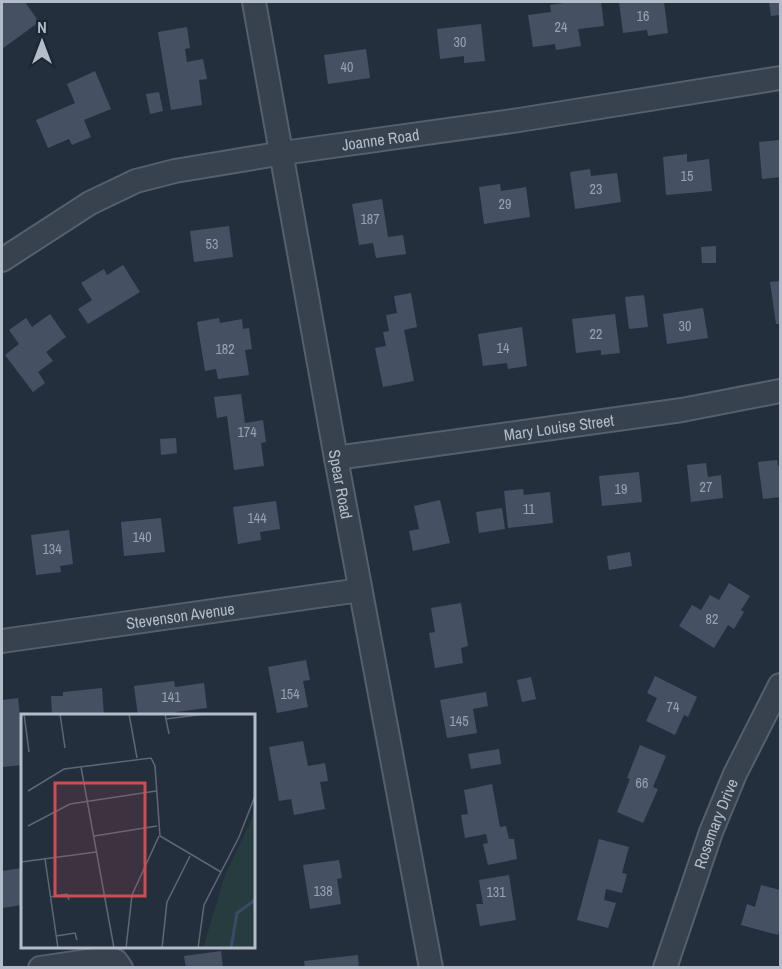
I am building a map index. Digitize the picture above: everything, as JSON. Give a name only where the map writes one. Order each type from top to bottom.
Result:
[{"type":"street","name":"Spear Road","points":[[254,2],[430,968]]},
{"type":"street","name":"Joanne Road","points":[[2,260],[90,203],[136,181],[175,171],[283,153],[519,120],[780,78]]},
{"type":"street","name":"Mary Louise Street","points":[[336,458],[682,410],[780,391]]},
{"type":"street","name":"Stevenson Avenue","points":[[2,640],[360,590]]},
{"type":"street","name":"Rosemary Drive","points":[[665,968],[715,822],[735,774],[780,685]]},
{"type":"street","points":[[40,968],[108,958],[118,959]]},
{"type":"building","points":[[2,2],[25,2],[39,22],[2,49]]},
{"type":"building","points":[[601,2],[604,26],[578,29],[581,46],[556,50],[555,44],[533,47],[528,15],[551,12],[550,5]]},
{"type":"building","points":[[619,2],[664,2],[668,33],[648,36],[647,30],[623,33]]},
{"type":"building","points":[[769,2],[780,2],[780,15],[771,16]]},
{"type":"building","points":[[481,24],[485,61],[464,63],[464,56],[440,59],[437,29]]},
{"type":"building","points":[[187,27],[190,48],[185,49],[187,62],[203,59],[207,79],[199,80],[202,105],[171,110],[158,32]]},
{"type":"building","points":[[366,49],[370,78],[328,84],[324,55]]},
{"type":"building","points":[[95,71],[111,109],[84,120],[91,137],[72,145],[69,139],[48,148],[36,120],[75,103],[67,84]]},
{"type":"building","points":[[159,92],[163,111],[150,114],[146,94]]},
{"type":"building","points":[[779,140],[780,177],[762,179],[759,142]]},
{"type":"building","points":[[687,154],[687,162],[709,159],[712,191],[666,195],[663,157]]},
{"type":"building","points":[[590,169],[591,176],[617,173],[621,202],[575,209],[570,172]]},
{"type":"building","points":[[500,184],[501,191],[526,187],[530,217],[484,224],[479,187]]},
{"type":"building","points":[[382,199],[388,237],[403,235],[406,254],[376,258],[373,243],[359,245],[352,204]]},
{"type":"building","points":[[229,226],[233,257],[194,262],[190,231]]},
{"type":"building","points":[[716,246],[716,263],[702,263],[701,247]]},
{"type":"building","points":[[123,265],[140,292],[88,324],[78,309],[92,300],[81,283],[104,269],[107,275]]},
{"type":"building","points":[[780,281],[780,324],[776,324],[770,282]]},
{"type":"building","points":[[411,293],[417,327],[404,330],[414,381],[383,387],[375,348],[386,346],[383,332],[389,331],[386,315],[397,313],[394,296]]},
{"type":"building","points":[[644,295],[648,327],[629,329],[625,297]]},
{"type":"building","points":[[703,308],[708,338],[667,344],[663,314]]},
{"type":"building","points":[[50,314],[66,337],[46,352],[53,361],[38,372],[45,383],[33,392],[5,355],[19,344],[9,330],[26,318],[32,327]]},
{"type":"building","points":[[615,314],[620,353],[601,355],[601,350],[576,353],[572,319]]},
{"type":"building","points":[[219,318],[220,323],[242,319],[243,329],[249,328],[252,349],[245,350],[249,375],[218,379],[216,369],[205,371],[197,322]]},
{"type":"building","points":[[522,327],[527,366],[508,369],[507,363],[483,366],[478,334]]},
{"type":"building","points":[[241,394],[245,423],[263,420],[266,442],[261,443],[264,466],[234,470],[227,416],[217,418],[214,397]]},
{"type":"building","points":[[176,438],[177,453],[161,455],[160,439]]},
{"type":"building","points":[[777,460],[778,466],[780,465],[780,497],[763,499],[758,462]]},
{"type":"building","points":[[706,463],[708,477],[721,475],[723,498],[691,502],[687,465]]},
{"type":"building","points":[[639,472],[642,502],[602,506],[599,476]]},
{"type":"building","points":[[523,489],[524,495],[550,492],[553,523],[508,528],[504,491]]},
{"type":"building","points":[[440,500],[450,543],[413,551],[409,531],[419,529],[414,506]]},
{"type":"building","points":[[276,501],[280,529],[260,532],[261,540],[238,544],[233,507]]},
{"type":"building","points":[[502,508],[505,529],[479,533],[476,512]]},
{"type":"building","points":[[161,518],[165,552],[124,556],[121,522]]},
{"type":"building","points":[[69,530],[73,564],[60,566],[61,572],[36,575],[31,535]]},
{"type":"building","points":[[630,552],[632,566],[609,570],[607,556]]},
{"type":"building","points":[[729,583],[750,596],[741,610],[744,612],[734,629],[728,625],[714,648],[679,626],[692,605],[701,610],[710,595],[719,600]]},
{"type":"building","points":[[461,603],[468,646],[461,648],[463,663],[435,668],[429,633],[435,632],[431,608]]},
{"type":"building","points":[[306,660],[310,680],[303,681],[308,707],[277,713],[268,667]]},
{"type":"building","points":[[655,676],[697,697],[688,717],[684,715],[675,735],[646,721],[657,698],[647,693]]},
{"type":"building","points":[[531,677],[536,699],[522,702],[517,680]]},
{"type":"building","points":[[174,681],[175,687],[204,683],[207,708],[176,712],[176,714],[138,714],[134,686]]},
{"type":"building","points":[[102,688],[104,714],[52,714],[51,696],[63,696],[63,692]]},
{"type":"building","points":[[486,692],[488,706],[473,709],[477,733],[447,738],[440,700]]},
{"type":"building","points":[[18,698],[21,765],[2,767],[2,700]]},
{"type":"building","points":[[303,741],[308,766],[325,763],[328,781],[320,782],[325,809],[294,815],[291,799],[279,801],[269,747]]},
{"type":"building","points":[[640,745],[666,756],[653,787],[658,789],[643,823],[617,812]]},
{"type":"building","points":[[499,749],[501,764],[471,769],[468,754]]},
{"type":"building","points":[[492,784],[500,827],[506,826],[509,839],[514,839],[517,859],[488,865],[483,844],[488,843],[486,834],[465,838],[461,815],[468,814],[464,790]]},
{"type":"building","points":[[599,839],[629,847],[622,873],[627,874],[622,893],[606,889],[604,900],[616,903],[608,928],[577,920]]},
{"type":"building","points":[[339,860],[342,878],[337,879],[341,904],[310,909],[303,865]]},
{"type":"building","points":[[21,868],[21,905],[2,908],[2,871]]},
{"type":"building","points":[[509,875],[516,920],[480,926],[476,904],[483,904],[479,880]]},
{"type":"building","points":[[761,885],[780,890],[778,935],[741,925],[747,904],[755,907]]},
{"type":"building","points":[[221,951],[223,968],[186,968],[184,956]]},
{"type":"building","points":[[358,955],[359,968],[305,968],[304,961]]}]
